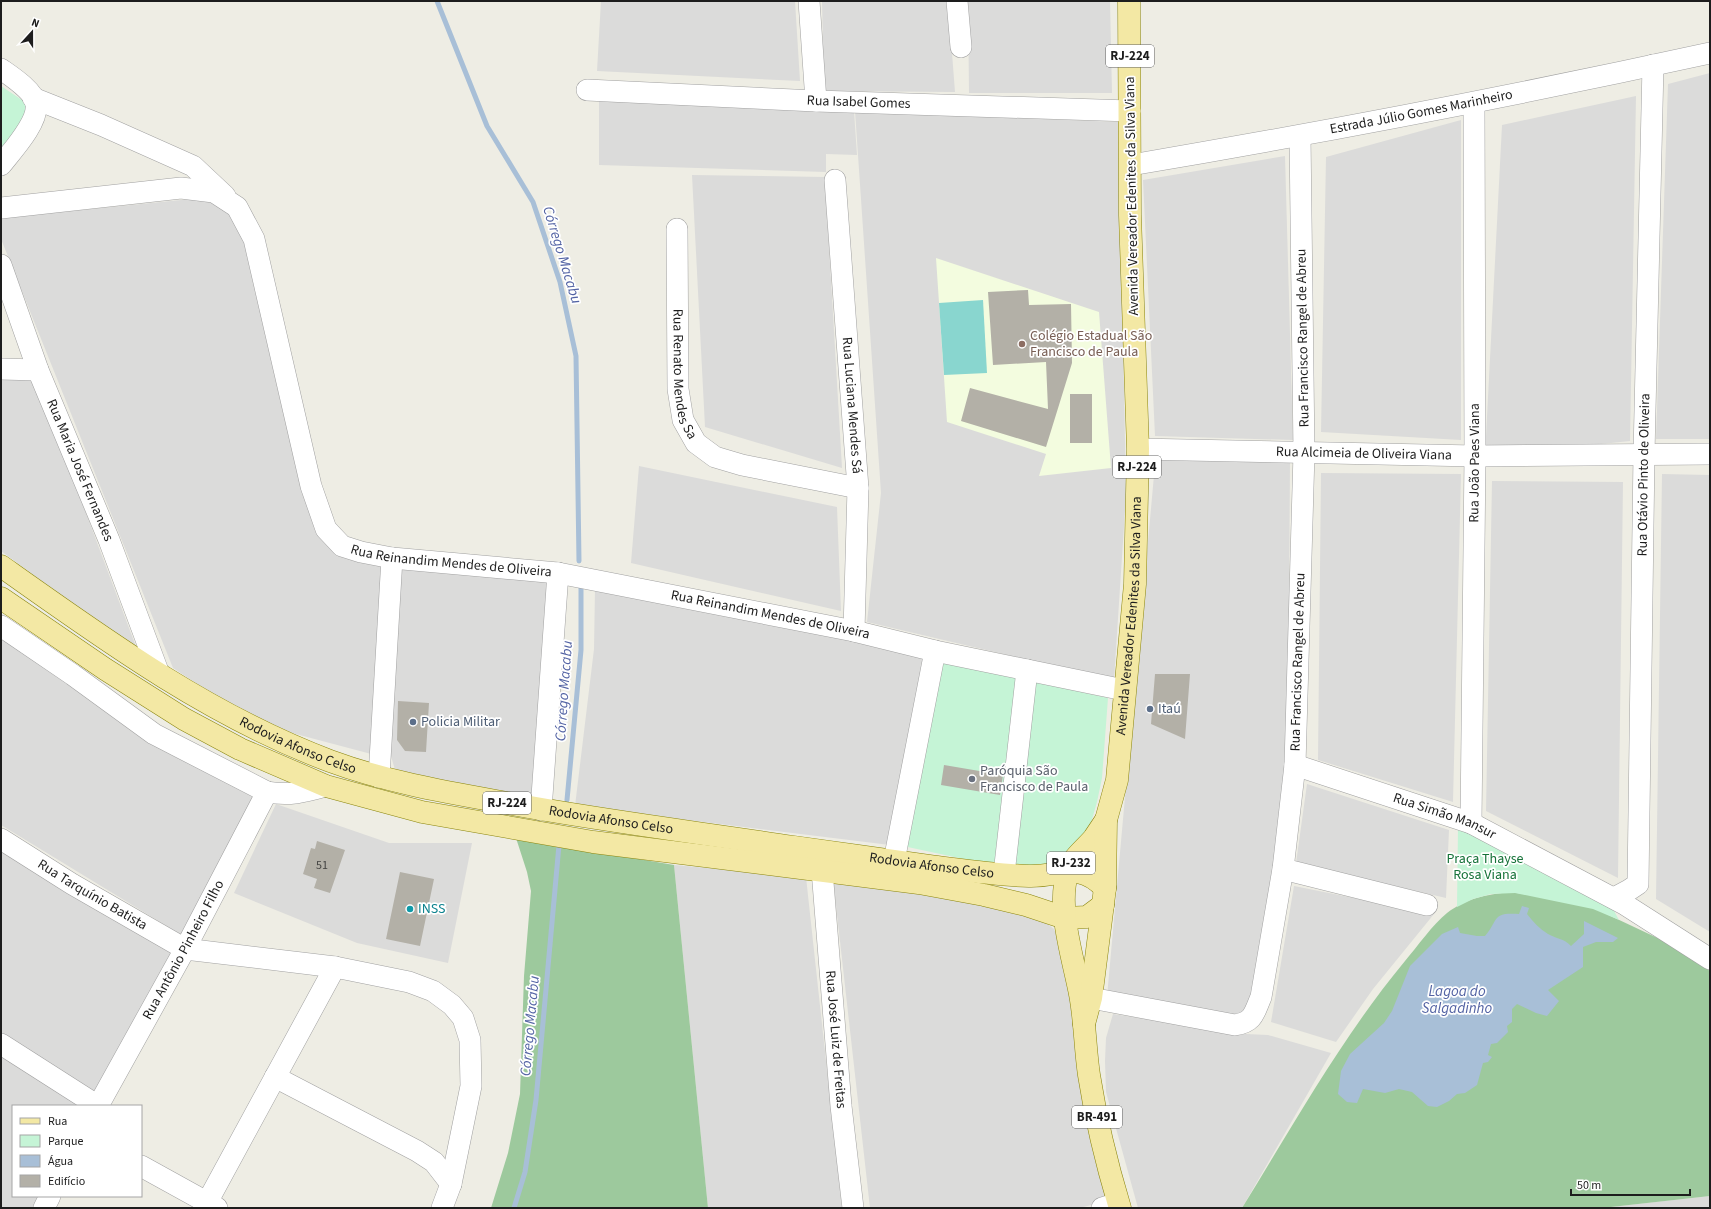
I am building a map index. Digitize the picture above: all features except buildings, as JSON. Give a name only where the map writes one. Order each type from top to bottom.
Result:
[{"type":"main road","name":"Avenida Vereador Edenites da Silva Viana","points":[[1084,1024],[1091,998],[1104,897],[1106,820],[1117,780],[1124,690],[1135,584],[1138,449],[1130,215],[1131,165],[1129,1]]},
{"type":"main road","name":"Rodovia Afonso Celso","points":[[1,566],[84,625],[159,674],[242,722],[329,761],[379,777],[413,786],[541,810],[894,861],[977,872],[1032,876],[1080,872],[1089,875],[1104,897],[1087,917],[1065,918],[1026,905],[984,895],[919,883],[593,842],[422,812],[326,786],[240,749],[184,719],[105,669],[1,598]]},
{"type":"main road","name":"Avenida Vereador Edenites da Silva Viana","points":[[1106,820],[1094,838],[1072,862],[1068,872],[1064,895],[1068,940],[1080,995],[1089,1074],[1113,1206]]},
{"type":"street","points":[[809,1],[816,101]]},
{"type":"street","points":[[957,1],[961,47]]},
{"type":"street","name":"Estrada Júlio Gomes Marinheiro","points":[[1131,165],[1300,136],[1474,103],[1710,53]]},
{"type":"street","name":"Rua Otávio Pinto de Oliveira","points":[[1643,915],[1638,884],[1644,454],[1653,65]]},
{"type":"street","points":[[1,165],[20,140],[35,116],[36,103],[28,91],[8,74]]},
{"type":"street","name":"Rua Isabel Gomes","points":[[587,90],[816,101],[1130,111]]},
{"type":"street","points":[[33,98],[101,125],[194,166],[234,205]]},
{"type":"street","name":"Rua João Paes Viana","points":[[1471,823],[1475,456],[1474,103]]},
{"type":"street","name":"Rua Francisco Rangel de Abreu","points":[[1091,998],[1235,1025],[1246,1023],[1253,1016],[1261,997],[1283,869],[1295,765],[1304,453],[1300,136]]},
{"type":"street","name":"Rua Luciana Mendes Sá","points":[[835,180],[858,488],[854,631]]},
{"type":"street","name":"Rua Reinandim Mendes de Oliveira","points":[[1,208],[181,188],[214,192],[237,207],[254,239],[311,486],[326,529],[342,546],[361,552],[392,558],[558,573],[854,631],[935,651],[1124,690]]},
{"type":"street","name":"Rua Renato Mendes Sa","points":[[677,229],[678,389],[683,420],[696,443],[715,457],[742,465],[858,488]]},
{"type":"street","name":"Rua Maria José Fernandes","points":[[1,265],[38,370],[109,540],[159,674]]},
{"type":"street","points":[[1,368],[38,370]]},
{"type":"street","name":"Rua Alcimeia de Oliveira Viana","points":[[1138,449],[1475,456],[1710,454]]},
{"type":"street","points":[[379,777],[392,558]]},
{"type":"street","points":[[541,810],[558,573]]},
{"type":"street","points":[[1,626],[94,690],[154,734],[267,792],[284,795],[326,786]]},
{"type":"street","points":[[894,861],[935,651]]},
{"type":"street","points":[[94,690],[105,669]]},
{"type":"street","points":[[1004,874],[1027,670]]},
{"type":"street","name":"Rua Simão Mansur","points":[[1295,765],[1471,823],[1614,898],[1643,915],[1710,959]]},
{"type":"street","name":"Rua Antônio Pinheiro Filho","points":[[99,1105],[185,949],[267,792]]},
{"type":"street","name":"Rua Tarquínio Batista","points":[[1,839],[72,884],[185,949]]},
{"type":"street","points":[[1283,869],[1427,905]]},
{"type":"street","name":"Rua José Luiz de Freitas","points":[[822,870],[840,1106],[853,1208]]},
{"type":"street","points":[[1614,898],[1638,884]]},
{"type":"street","points":[[185,949],[335,967],[409,982],[433,991],[452,1005],[463,1018],[470,1040],[471,1086],[450,1184],[442,1208]]},
{"type":"street","points":[[142,1167],[209,1206],[275,1077],[335,967]]},
{"type":"street","points":[[1,1044],[96,1105]]},
{"type":"street","points":[[275,1077],[416,1151],[434,1162],[450,1184]]},
{"type":"street","points":[[44,1208],[50,1197]]},
{"type":"shaded area","points":[[601,1],[795,1],[800,81],[597,71]]},
{"type":"shaded area","points":[[822,1],[948,1],[955,92],[824,91]]},
{"type":"shaded area","points":[[968,1],[1110,1],[1112,93],[969,93]]},
{"type":"shaded area","points":[[1710,73],[1710,439],[1656,439],[1668,84]]},
{"type":"shaded area","points":[[1636,96],[1630,441],[1485,456],[1502,125]]},
{"type":"shaded area","points":[[599,100],[854,111],[857,155],[826,154],[826,172],[599,165]]},
{"type":"shaded area","points":[[855,111],[1119,122],[1126,495],[1114,680],[867,622],[881,493]]},
{"type":"shaded area","points":[[1461,120],[1461,440],[1321,432],[1326,157]]},
{"type":"shaded area","points":[[1285,156],[1293,440],[1155,436],[1143,180]]},
{"type":"shaded area","points":[[692,175],[825,177],[842,468],[705,427]]},
{"type":"shaded area","points":[[211,197],[232,212],[243,228],[323,533],[388,563],[375,755],[258,724],[173,668],[1,239],[1,218]]},
{"type":"shaded area","name":"Colégio Estadual São Francisco de Paula","points":[[936,258],[1099,312],[1111,468],[1039,476],[1046,454],[947,422]]},
{"type":"shaded area","points":[[983,300],[987,373],[944,375],[939,303]]},
{"type":"shaded area","points":[[1,373],[34,374],[138,652],[1,551]]},
{"type":"shaded area","points":[[1156,453],[1290,461],[1288,762],[1256,997],[1237,1017],[1107,997]]},
{"type":"shaded area","points":[[639,466],[837,507],[841,611],[631,563]]},
{"type":"shaded area","points":[[1321,473],[1461,474],[1453,802],[1318,760]]},
{"type":"shaded area","points":[[1662,474],[1710,475],[1710,932],[1656,899]]},
{"type":"shaded area","points":[[1492,481],[1623,482],[1618,878],[1486,811]]},
{"type":"shaded area","points":[[399,564],[554,578],[537,801],[396,773],[390,753]]},
{"type":"shaded area","points":[[595,589],[852,640],[930,658],[890,845],[575,806],[594,649]]},
{"type":"shaded area","points":[[1,636],[256,797],[183,936],[1,825]]},
{"type":"shaded area","points":[[1307,784],[1449,830],[1446,898],[1296,863]]},
{"type":"shaded area","points":[[276,804],[389,843],[472,843],[448,963],[357,943],[234,893]]},
{"type":"shaded area","points":[[1,844],[175,952],[94,1093],[1,1033]]},
{"type":"shaded area","points":[[674,865],[806,877],[842,1208],[708,1208]]},
{"type":"shaded area","points":[[833,879],[1001,906],[1041,919],[1054,929],[1066,955],[1072,1022],[1081,1085],[1108,1201],[1079,1208],[870,1208]]},
{"type":"shaded area","points":[[1294,886],[1434,914],[1373,989],[1336,1042],[1271,1022]]},
{"type":"shaded area","points":[[1113,1014],[1246,1034],[1268,1035],[1331,1053],[1242,1208],[1138,1208],[1106,1092],[1106,1038]]},
{"type":"shaded area","points":[[1,1055],[82,1105],[12,1105],[12,1197],[40,1197],[34,1208],[1,1208]]},
{"type":"shaded area","points":[[1710,1196],[1710,1208],[1601,1208]]},
{"type":"green space","points":[[1,86],[28,104],[30,113],[1,155]]},
{"type":"green space","points":[[940,660],[1108,698],[1102,778],[1097,802],[1091,823],[1085,834],[1063,858],[1045,867],[1015,870],[903,846]]},
{"type":"green space","name":"Praça Thayse Rosa Viana","points":[[1458,828],[1468,828],[1613,909],[1619,920],[1593,909],[1515,893],[1491,894],[1473,899],[1457,907]]},
{"type":"green space","points":[[516,838],[674,865],[708,1208],[491,1208],[508,1153],[520,1094],[524,976],[531,891],[527,872]]},
{"type":"green space","points":[[1509,892],[1574,901],[1598,910],[1666,942],[1710,971],[1710,1196],[1602,1208],[1242,1208],[1339,1050],[1382,990],[1431,929],[1447,913],[1462,904],[1484,896]]},
{"type":"water","name":"Lagoa do Salgadinho","points":[[1522,906],[1529,908],[1527,914],[1542,930],[1551,936],[1566,941],[1571,946],[1584,934],[1584,921],[1618,938],[1613,942],[1596,942],[1583,947],[1583,967],[1548,990],[1559,1001],[1547,1016],[1536,1013],[1517,1004],[1512,1009],[1512,1022],[1507,1026],[1508,1032],[1497,1043],[1491,1044],[1488,1055],[1492,1057],[1488,1062],[1483,1063],[1477,1085],[1465,1093],[1457,1094],[1449,1101],[1437,1107],[1428,1106],[1412,1092],[1399,1089],[1385,1093],[1363,1089],[1357,1103],[1347,1102],[1338,1094],[1341,1071],[1350,1054],[1384,1023],[1392,1011],[1410,966],[1442,934],[1458,927],[1460,933],[1485,936],[1497,918],[1504,914],[1519,914]]},
{"type":"waterway","name":"Córrego Macabu","points":[[437,1],[487,126],[533,202],[560,282],[576,356],[579,561]]},
{"type":"waterway","name":"Córrego Macabu","points":[[567,800],[581,650],[581,583]]},
{"type":"waterway","name":"Córrego Macabu","points":[[514,1208],[525,1172],[536,1100],[559,845]]},
{"type":"place","name":"Colégio Estadual São Francisco de Paula","points":[[1022,344]]},
{"type":"place","name":"Itaú","points":[[1150,709]]},
{"type":"place","name":"Policia Militar","points":[[413,722]]},
{"type":"place","name":"Paróquia São Francisco de Paula","points":[[972,779]]},
{"type":"place","name":"INSS","points":[[410,909]]}]
